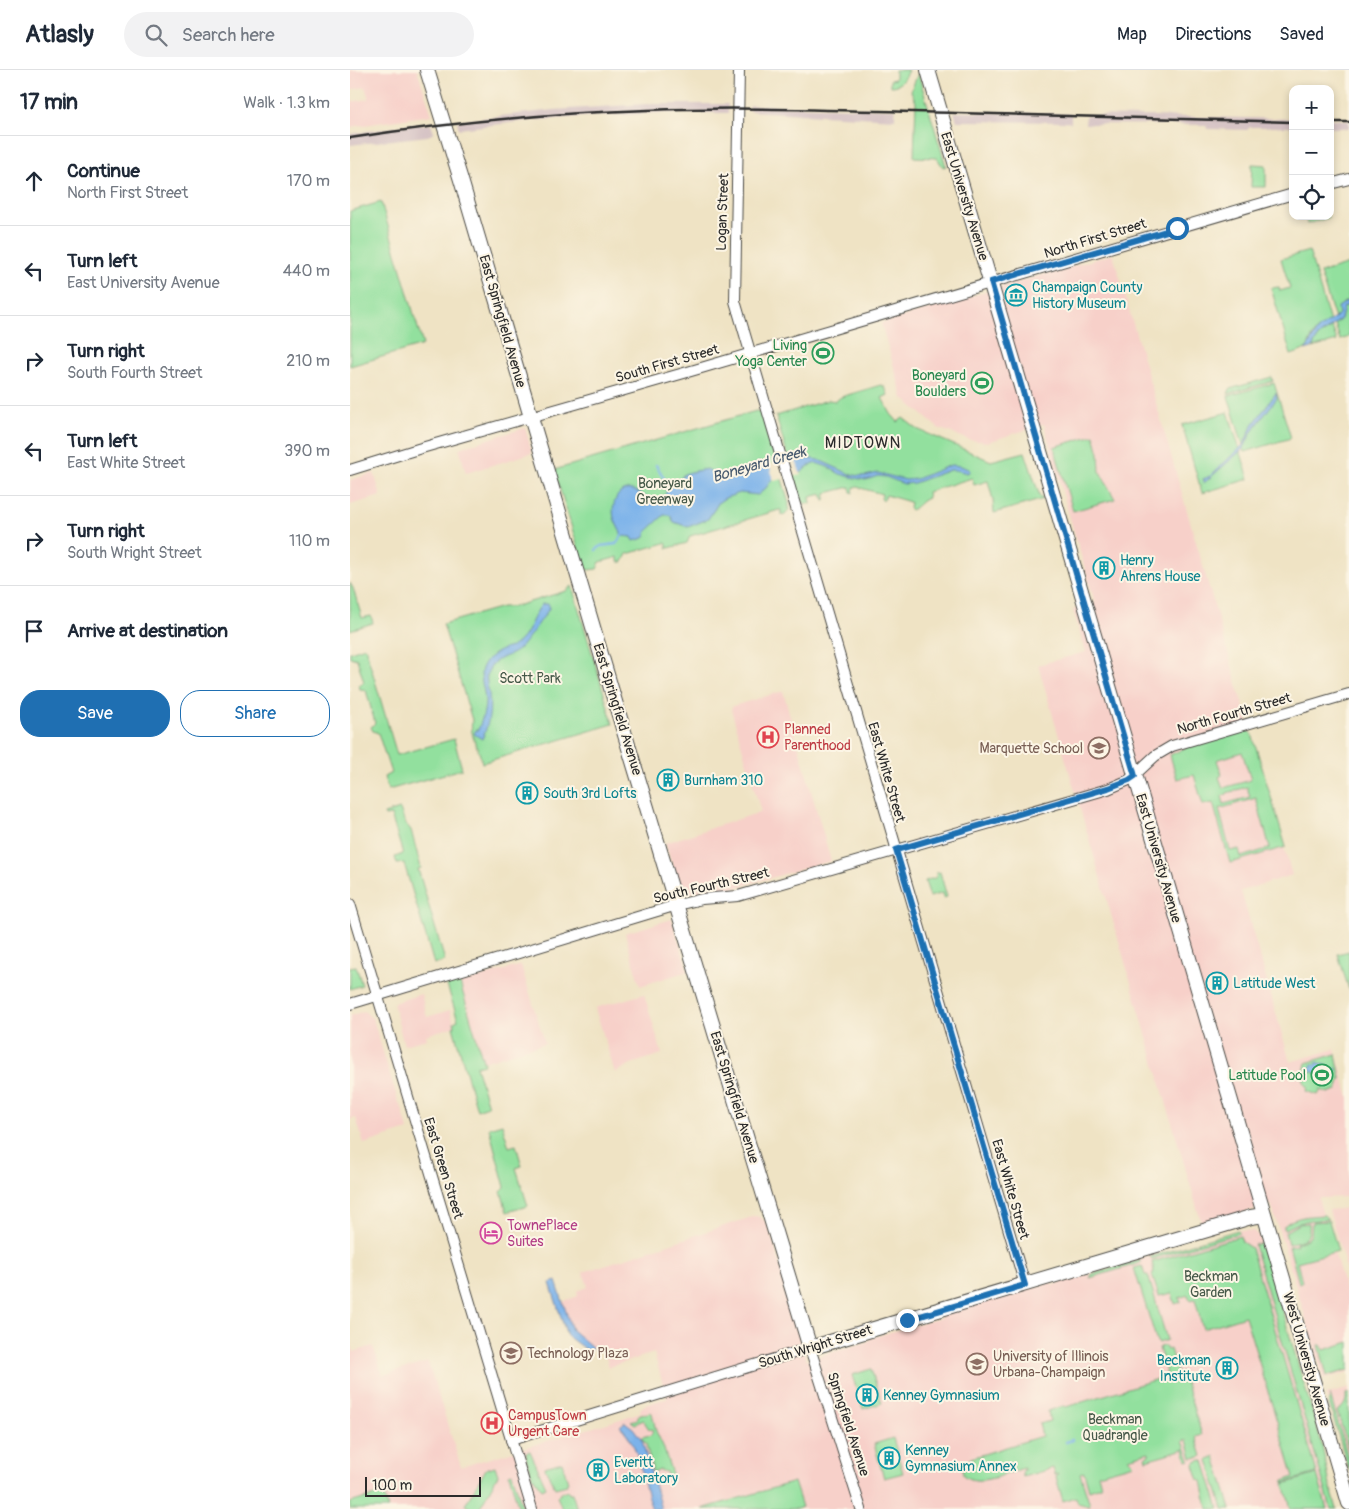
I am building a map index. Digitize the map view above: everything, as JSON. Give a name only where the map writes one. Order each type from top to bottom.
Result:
[{"type":"main road","name":"East Springfield Avenue","points":[[426,70],[461,180],[810,1348]]},
{"type":"main road","name":"East University Avenue","points":[[928,70],[1264,1215]]},
{"type":"main road","name":"South Wright Street","points":[[810,1348],[1264,1215]]},
{"type":"main road","name":"West University Avenue","points":[[1264,1215],[1349,1503]]},
{"type":"street","name":"Logan Street","points":[[739,70],[734,292],[750,352]]},
{"type":"street","points":[[1334,183],[1349,179]]},
{"type":"street","name":"North First Street","points":[[991,282],[1289,195]]},
{"type":"street","name":"South First Street","points":[[350,470],[991,282]]},
{"type":"street","name":"East White Street","points":[[750,352],[1025,1285]]},
{"type":"street","name":"North Fourth Street","points":[[1135,776],[1155,756],[1172,746],[1349,694]]},
{"type":"street","name":"South Fourth Street","points":[[350,1004],[677,905],[702,899],[738,896],[1108,788],[1135,776]]},
{"type":"street","name":"East Green Street","points":[[350,904],[532,1509]]},
{"type":"street","name":"South Wright Street","points":[[511,1440],[810,1348]]},
{"type":"street","name":"Springfield Avenue","points":[[810,1348],[861,1509]]},
{"type":"shaded area","points":[[350,70],[417,70],[432,115],[350,127],[350,102],[369,99],[365,87],[350,90]]},
{"type":"shaded area","points":[[647,104],[728,104],[728,113],[660,113],[579,117],[459,129],[457,121],[553,110]]},
{"type":"shaded area","points":[[750,105],[895,109],[895,119],[749,111]]},
{"type":"shaded area","points":[[954,112],[1071,114],[1071,123],[957,121]]},
{"type":"shaded area","points":[[1086,115],[1289,119],[1289,127],[1250,127],[1247,130],[1207,129],[1206,125],[1085,124]]},
{"type":"shaded area","points":[[1334,119],[1349,120],[1349,128],[1334,128]]},
{"type":"shaded area","points":[[431,124],[434,133],[428,136],[350,145],[350,134],[409,125]]},
{"type":"shaded area","points":[[1113,254],[1292,875],[1241,891],[1290,1062],[1335,1049],[1349,1098],[1349,1197],[1318,1198],[1349,1302],[1349,1372],[1324,1379],[1271,1204],[1202,1225],[1038,665],[1086,652],[1073,610],[1095,603],[1044,424],[988,442],[970,440],[938,428],[903,398],[881,323]]},
{"type":"shaded area","points":[[525,428],[532,453],[466,473],[459,448]]},
{"type":"shaded area","points":[[374,473],[381,496],[350,505],[350,480]]},
{"type":"shaded area","points":[[783,691],[831,861],[731,889],[699,891],[682,895],[665,843],[761,812],[731,709],[733,706]]},
{"type":"shaded area","points":[[672,919],[688,971],[640,986],[625,933]]},
{"type":"shaded area","points":[[521,965],[545,1043],[483,1062],[460,983]]},
{"type":"shaded area","points":[[421,994],[427,1017],[450,1010],[455,1026],[426,1035],[427,1039],[404,1045],[393,1003]]},
{"type":"shaded area","points":[[644,994],[662,1054],[631,1064],[615,1073],[595,1008]]},
{"type":"shaded area","points":[[364,1011],[373,1019],[408,1130],[364,1144],[356,1118],[350,1119],[350,1016]]},
{"type":"shaded area","points":[[1349,1208],[1349,1278],[1329,1210]]},
{"type":"shaded area","name":"University of Illinois Urbana-Champaign","points":[[755,1216],[765,1221],[770,1230],[806,1360],[867,1342],[871,1338],[941,1318],[941,1314],[1052,1282],[1053,1285],[1238,1230],[1253,1231],[1259,1236],[1262,1243],[1337,1509],[350,1509],[350,1341],[354,1352],[373,1346],[383,1375],[428,1362],[461,1467],[611,1422],[641,1412],[640,1409],[645,1405],[667,1398],[654,1353],[609,1367],[604,1350],[596,1351],[572,1330],[562,1302],[578,1296],[577,1291],[588,1287],[583,1272]]},
{"type":"shaded area","points":[[1349,1388],[1349,1472],[1326,1395]]},
{"type":"green space","points":[[895,70],[908,70],[899,83],[890,86],[890,80],[895,79]]},
{"type":"green space","points":[[918,73],[946,166],[943,167],[937,158],[914,157],[916,102],[911,91]]},
{"type":"green space","points":[[1252,164],[1266,165],[1266,187],[1251,187]]},
{"type":"green space","points":[[381,202],[423,345],[350,366],[350,211]]},
{"type":"green space","points":[[1306,220],[1321,220],[1307,224]]},
{"type":"green space","points":[[1309,251],[1330,322],[1316,331],[1306,348],[1291,355],[1271,288],[1279,287],[1280,291],[1290,288],[1281,259]]},
{"type":"green space","points":[[1349,264],[1349,300],[1343,303],[1335,319],[1320,273]]},
{"type":"green space","points":[[1349,305],[1349,337],[1340,340],[1335,324],[1341,319],[1344,307]]},
{"type":"green space","points":[[1332,327],[1337,341],[1312,348],[1318,337]]},
{"type":"green space","points":[[1272,377],[1273,381],[1228,394],[1230,389]]},
{"type":"green space","points":[[1274,383],[1291,438],[1245,452],[1228,396]]},
{"type":"green space","points":[[881,385],[885,387],[888,395],[882,398],[898,422],[903,418],[917,429],[991,461],[1025,452],[1040,497],[1044,499],[994,513],[988,481],[974,485],[972,478],[927,492],[928,498],[911,510],[909,508],[910,502],[886,495],[883,501],[881,499],[882,494],[857,487],[854,487],[853,493],[850,487],[826,493],[825,500],[822,494],[810,497],[811,504],[804,503],[800,499],[776,416],[828,400],[836,401],[841,397]]},
{"type":"green space","name":"Boneyard Greenway","points":[[756,411],[762,412],[789,503],[789,509],[786,514],[781,515],[781,510],[779,510],[690,536],[687,543],[667,548],[665,543],[627,554],[623,562],[618,562],[618,557],[600,562],[597,569],[588,570],[584,567],[554,470]]},
{"type":"green space","points":[[1228,412],[1249,479],[1202,493],[1182,425]]},
{"type":"green space","points":[[1094,435],[1099,453],[1100,472],[1115,499],[1073,511],[1054,447]]},
{"type":"green space","points":[[350,583],[362,618],[371,616],[373,623],[350,630]]},
{"type":"green space","name":"Scott Park","points":[[572,586],[613,724],[482,763],[473,737],[472,720],[443,624],[502,607],[513,607],[566,591]]},
{"type":"green space","points":[[365,647],[397,755],[454,739],[462,769],[388,790],[384,777],[391,773],[378,733],[373,731],[371,727],[375,723],[366,690],[360,689],[359,685],[364,682],[357,659],[350,657],[350,652]]},
{"type":"green space","points":[[1247,730],[1252,734],[1286,847],[1230,863],[1213,803],[1203,805],[1194,775],[1177,779],[1170,755],[1189,746]],"holes":[[[1242,752],[1251,780],[1223,788],[1219,777],[1222,775],[1217,760]],[[1247,787],[1250,797],[1224,804],[1222,796]],[[1256,798],[1270,848],[1241,857],[1239,849],[1230,851],[1219,809]]]},
{"type":"green space","points":[[400,809],[405,823],[411,830],[421,868],[418,869],[445,961],[434,964],[404,863],[397,864],[395,857],[403,854],[391,815],[385,816],[384,814]]},
{"type":"green space","points":[[940,872],[947,897],[943,898],[942,893],[930,897],[925,881],[937,877],[936,873]]},
{"type":"green space","points":[[1349,951],[1349,990],[1338,954]]},
{"type":"green space","points":[[356,966],[362,985],[350,989],[350,967]]},
{"type":"green space","points":[[456,979],[460,983],[484,1064],[476,1066],[488,1106],[477,1110],[453,1027],[455,1026],[454,1022],[458,1020],[446,982]]},
{"type":"green space","name":"Latitude Pool","points":[[1336,1054],[1341,1078],[1337,1090],[1328,1093],[1321,1090],[1318,1095],[1307,1091],[1308,1086],[1305,1085],[1303,1077],[1306,1063]]},
{"type":"green space","points":[[502,1124],[509,1147],[516,1145],[522,1166],[516,1168],[528,1206],[507,1212],[501,1191],[505,1187],[489,1128]]},
{"type":"green space","points":[[1324,1215],[1328,1219],[1307,1221],[1284,1230],[1284,1226],[1293,1220]]},
{"type":"green space","points":[[1329,1221],[1338,1251],[1297,1262],[1302,1282],[1299,1283],[1289,1246],[1297,1245],[1296,1243],[1310,1237],[1312,1222]]},
{"type":"green space","points":[[1309,1223],[1309,1233],[1305,1238],[1288,1244],[1285,1232],[1299,1224]]},
{"type":"green space","points":[[1238,1230],[1239,1233],[1152,1259],[1150,1257]]},
{"type":"green space","name":"Beckman Garden","points":[[1240,1236],[1242,1242],[1251,1248],[1317,1473],[1283,1483],[1283,1481],[1294,1477],[1245,1316],[1203,1329],[1195,1299],[1190,1300],[1188,1295],[1179,1298],[1181,1302],[1175,1304],[1172,1293],[1159,1296],[1152,1275],[1154,1272],[1152,1262]]},
{"type":"green space","points":[[1262,1243],[1321,1441],[1337,1509],[1331,1509],[1254,1245]]},
{"type":"green space","points":[[1140,1260],[1140,1263],[1090,1278],[1092,1274]]},
{"type":"green space","points":[[1142,1266],[1145,1275],[1148,1275],[1167,1340],[1159,1343],[1157,1342],[1134,1268]]},
{"type":"green space","points":[[1349,1342],[1349,1370],[1327,1376],[1319,1345],[1324,1350]]},
{"type":"green space","name":"Beckman Quadrangle","points":[[1165,1346],[1167,1350],[1170,1349],[1177,1373],[1182,1372],[1202,1435],[1196,1437],[1201,1457],[1192,1458],[1187,1440],[1183,1441],[1190,1460],[1187,1461],[1184,1449],[1146,1460],[1145,1457],[1149,1455],[1149,1452],[1128,1458],[1134,1464],[1098,1474],[1101,1486],[1089,1490],[1084,1472],[1080,1473],[1089,1506],[1078,1503],[1076,1497],[1063,1501],[1056,1477],[1058,1474],[1055,1475],[1053,1468],[1023,1477],[1022,1472],[1024,1468],[984,1480],[969,1479],[963,1475],[964,1465],[971,1458],[1042,1436],[1039,1424],[1050,1421],[1048,1411],[1167,1376],[1159,1348]]},
{"type":"green space","points":[[871,1369],[882,1403],[863,1409],[852,1375]]},
{"type":"green space","points":[[1349,1393],[1349,1450],[1337,1411],[1343,1406],[1346,1394]]},
{"type":"green space","points":[[1330,1395],[1349,1460],[1349,1471],[1329,1403]]},
{"type":"green space","points":[[651,1412],[673,1477],[669,1479],[666,1472],[660,1470],[653,1473],[646,1444],[641,1437],[651,1435],[653,1430],[649,1429],[643,1420],[635,1424],[631,1421],[638,1419],[638,1416]]},
{"type":"green space","points":[[893,1438],[903,1473],[884,1478],[874,1444]]},
{"type":"green space","points":[[530,1451],[546,1487],[542,1489],[533,1477],[529,1467],[526,1452]]},
{"type":"green space","points":[[1215,1456],[1231,1509],[1223,1509],[1208,1460]]},
{"type":"green space","points":[[1204,1461],[1219,1509],[1208,1509],[1202,1481],[1199,1480],[1194,1465],[1195,1462]]},
{"type":"green space","points":[[562,1462],[568,1482],[566,1483],[567,1485],[555,1488],[545,1467]]},
{"type":"green space","points":[[495,1466],[498,1475],[479,1509],[472,1509],[465,1505],[486,1469]]},
{"type":"green space","points":[[512,1473],[523,1509],[519,1509],[509,1474]]},
{"type":"green space","points":[[1317,1474],[1327,1509],[1291,1509],[1284,1484]]},
{"type":"green space","points":[[794,1482],[802,1507],[797,1509],[702,1509]]},
{"type":"green space","points":[[568,1490],[569,1493],[572,1493],[577,1509],[562,1509],[557,1496]]},
{"type":"green space","points":[[383,1493],[388,1509],[350,1509],[350,1503]]},
{"type":"water","points":[[1349,300],[1349,305],[1344,307],[1341,319],[1318,337],[1312,348],[1305,350],[1316,332],[1339,314],[1338,307]]},
{"type":"water","points":[[1276,393],[1277,398],[1251,433],[1244,448],[1204,483],[1203,479],[1210,476],[1244,444],[1252,426]]},
{"type":"water","points":[[804,458],[819,460],[852,475],[865,476],[878,473],[906,480],[916,479],[951,465],[961,466],[970,470],[968,473],[950,470],[914,483],[904,484],[878,476],[866,480],[855,478],[840,474],[816,463],[807,467],[801,473],[773,478],[758,495],[740,493],[725,498],[719,502],[708,519],[688,527],[674,522],[670,515],[664,515],[648,530],[644,538],[634,541],[632,537],[622,536],[614,518],[613,509],[616,499],[618,495],[627,490],[636,491],[656,500],[665,495],[666,486],[677,484],[684,474],[707,469],[717,475],[728,478],[760,462],[769,467]]},
{"type":"water","points":[[542,604],[548,604],[550,607],[525,642],[514,653],[493,663],[490,667],[487,680],[490,712],[482,739],[474,734],[478,730],[485,707],[482,669],[486,661],[493,655],[513,647],[520,641]]},
{"type":"water","points":[[1317,1062],[1337,1069],[1335,1073],[1322,1068],[1320,1074],[1309,1071],[1312,1064],[1316,1065]]},
{"type":"water","points":[[556,1281],[572,1330],[592,1347],[589,1352],[567,1336],[550,1283]]},
{"type":"water","points":[[625,1422],[633,1428],[642,1440],[661,1509],[652,1509],[633,1444],[620,1426]]},
{"type":"pier","points":[[795,458],[801,475],[774,481],[769,464]]},
{"type":"waterway","points":[[656,465],[665,480]]},
{"type":"waterway","name":"Boneyard Creek","points":[[596,550],[601,546],[616,544],[623,534]]},
{"type":"waterway","points":[[1066,1442],[1072,1440]]},
{"type":"railway","points":[[350,138],[461,123],[536,116],[611,111],[725,108],[1289,122]]},
{"type":"railway","points":[[1334,122],[1349,122]]},
{"type":"place","name":"Champaign County History Museum","points":[[1016,295]]},
{"type":"place","name":"Living Yoga Center","points":[[823,353]]},
{"type":"place","name":"Boneyard Boulders","points":[[982,383]]},
{"type":"place","name":"Henry Ahrens House","points":[[1104,568]]},
{"type":"place","name":"Planned Parenthood","points":[[768,737]]},
{"type":"place","name":"Marquette School","points":[[1099,748]]},
{"type":"place","name":"Burnham 310","points":[[668,780]]},
{"type":"place","name":"South 3rd Lofts","points":[[527,793]]},
{"type":"place","name":"Latitude West","points":[[1217,983]]},
{"type":"place","name":"Latitude Pool","points":[[1322,1075]]},
{"type":"place","name":"TownePlace Suites","points":[[491,1233]]},
{"type":"place","name":"Technology Plaza","points":[[511,1353]]},
{"type":"place","name":"University of Illinois Urbana-Champaign","points":[[977,1364]]},
{"type":"place","name":"Beckman Institute","points":[[1227,1368]]},
{"type":"place","name":"Kenney Gymnasium","points":[[867,1395]]},
{"type":"place","name":"CampusTown Urgent Care","points":[[492,1423]]},
{"type":"place","name":"Kenney Gymnasium Annex","points":[[889,1458]]},
{"type":"place","name":"Everitt Laboratory","points":[[598,1470]]},
{"type":"district","name":"MIDTOWN","points":[[863,442]]},
{"type":"route","points":[[907,1320],[1025,1285],[896,850],[1108,788],[1135,776],[991,282],[1177,228]]}]
